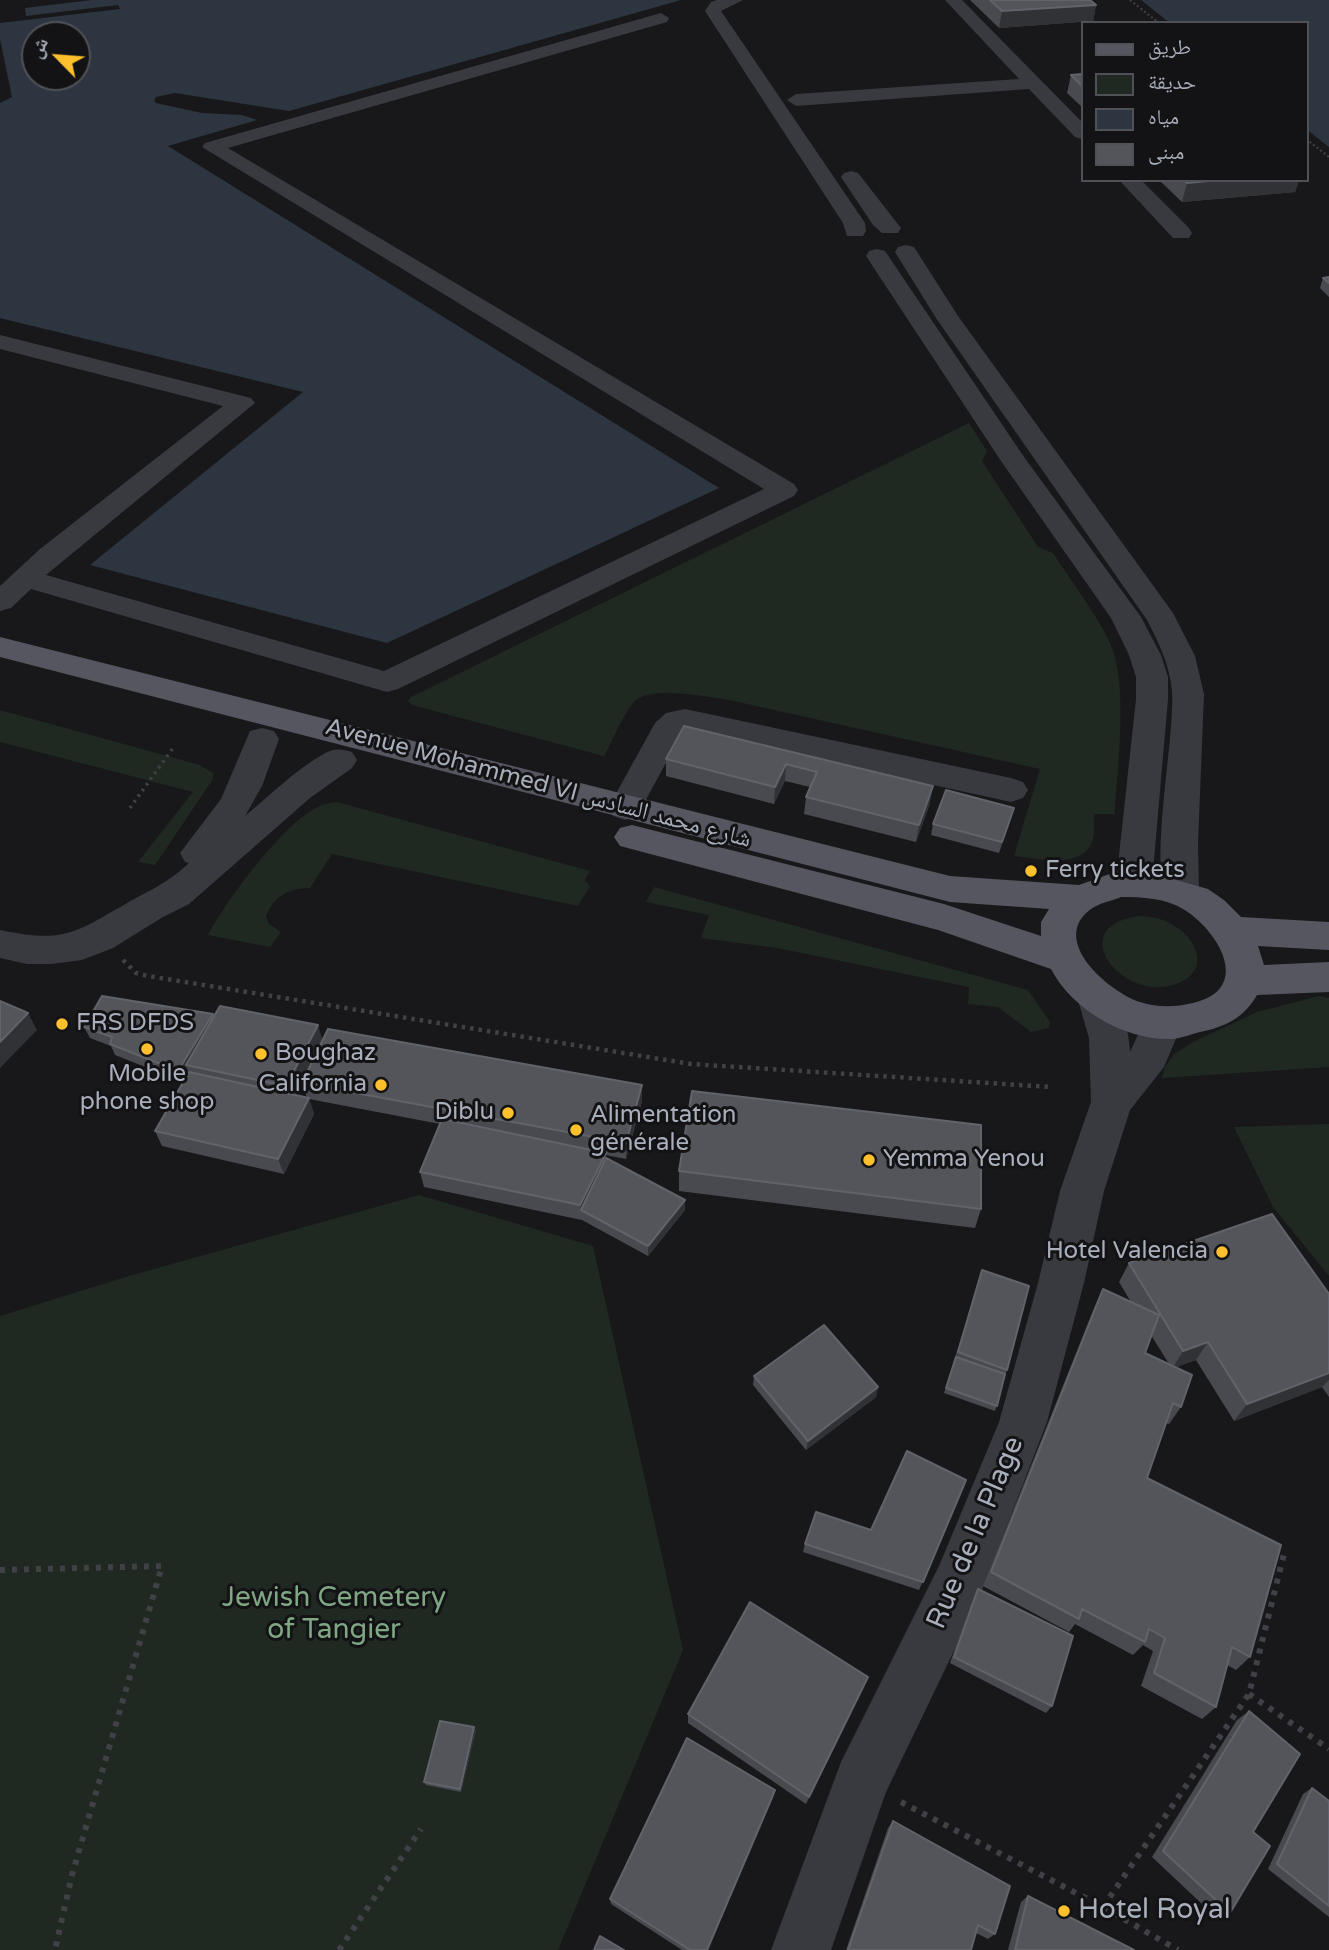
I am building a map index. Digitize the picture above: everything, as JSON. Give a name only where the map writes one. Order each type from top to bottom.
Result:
[{"type":"main road","name":"Avenue Mohammed VI شارع محمد السادس","points":[[0,647],[950,889],[1079,898]]},
{"type":"main road","name":"Avenue Mohammed VI شارع محمد السادس","points":[[0,672],[944,918],[1061,958]]},
{"type":"main road","points":[[1134,883],[1181,893],[1210,909],[1232,931],[1244,956],[1244,981],[1229,1004],[1216,1013],[1191,1021],[1163,1022],[1128,1015],[1098,1000],[1082,988],[1061,958],[1058,944],[1062,918],[1079,898],[1104,887],[1134,883]]},
{"type":"main road","points":[[1232,931],[1329,936]]},
{"type":"main road","points":[[1244,981],[1329,977]]},
{"type":"street","points":[[953,0],[1080,131]]},
{"type":"street","points":[[766,56],[732,1],[713,7],[713,11],[854,223],[855,231]]},
{"type":"street","points":[[27,579],[387,682],[784,490],[212,147],[661,18]]},
{"type":"street","points":[[812,122],[793,94],[1033,83]]},
{"type":"street","points":[[842,165],[881,220],[890,228]]},
{"type":"street","points":[[1131,182],[1181,233]]},
{"type":"street","points":[[871,227],[890,228],[906,233],[914,241],[914,245],[906,253],[877,256],[861,253],[848,246],[846,238],[855,231],[871,227]]},
{"type":"street","points":[[906,253],[948,318],[1162,620],[1174,641],[1187,676],[1188,695],[1178,850],[1181,893]]},
{"type":"street","points":[[877,256],[1014,461],[1126,617],[1145,654],[1152,677],[1152,699],[1134,883]]},
{"type":"street","points":[[0,342],[242,403],[50,555],[0,602]]},
{"type":"street","points":[[625,808],[667,731],[685,720],[1011,790]]},
{"type":"street","points":[[0,944],[27,950],[51,950],[82,946],[100,938],[144,903],[224,825],[251,776],[262,739]]},
{"type":"street","points":[[144,903],[176,895],[298,790],[341,760]]},
{"type":"street","points":[[1098,1000],[1109,1038],[1112,1102]]},
{"type":"street","points":[[1112,1102],[1150,1056],[1163,1022]]},
{"type":"street","name":"Rue de la Plage","points":[[802,1950],[861,1782],[958,1584],[1023,1422],[1082,1191],[1112,1102]]},
{"type":"path","points":[[1130,0],[1156,21]]},
{"type":"path","points":[[1308,141],[1329,157]]},
{"type":"path","points":[[130,807],[173,748]]},
{"type":"path","points":[[100,938],[136,973],[148,976],[691,1064],[1051,1087]]},
{"type":"path","points":[[1103,1907],[1249,1694],[1284,1555]]},
{"type":"path","points":[[0,1570],[162,1566],[72,1874],[55,1950]]},
{"type":"path","points":[[1249,1694],[1329,1749]]},
{"type":"path","points":[[861,1782],[1103,1907],[1178,1950]]},
{"type":"path","points":[[339,1950],[421,1829]]},
{"type":"green space","points":[[969,423],[987,451],[982,461],[1038,547],[1053,553],[1096,617],[1115,656],[1119,677],[1120,724],[1115,814],[1094,814],[1092,842],[1086,851],[1078,856],[1045,860],[1014,856],[1040,769],[725,699],[691,695],[664,693],[641,697],[625,714],[604,756],[412,705],[408,701],[411,697]]},
{"type":"green space","points":[[0,710],[200,765],[213,773],[213,779],[155,865],[138,862],[193,792],[0,742]]},
{"type":"green space","points":[[337,802],[590,871],[585,880],[590,886],[578,906],[332,854],[310,888],[283,895],[269,910],[266,917],[269,924],[281,932],[270,947],[208,935],[228,903],[271,847],[302,817],[318,807]]},
{"type":"green space","points":[[654,887],[1028,990],[1050,1022],[1049,1028],[1031,1032],[998,1007],[968,1004],[969,987],[777,948],[701,938],[709,915],[646,902]]},
{"type":"green space","points":[[1140,916],[1167,922],[1189,938],[1197,956],[1197,965],[1185,980],[1173,985],[1153,987],[1135,982],[1119,973],[1108,960],[1103,946],[1105,933],[1117,922]]},
{"type":"green space","points":[[1319,996],[1329,998],[1329,1067],[1162,1078],[1165,1067],[1174,1054],[1195,1041],[1257,1012]]},
{"type":"green space","points":[[1329,1124],[1329,1276],[1273,1207],[1234,1127]]},
{"type":"green space","name":"Jewish Cemetery of Tangier","points":[[419,1195],[593,1246],[683,1650],[558,1950],[0,1950],[0,1316],[129,1276]]},
{"type":"water","points":[[92,0],[681,0],[289,111],[175,93],[156,97],[154,101],[202,113],[242,115],[257,120],[168,146],[719,488],[387,643],[90,565],[303,392],[0,318],[0,103],[12,97],[0,39],[0,23],[120,9],[118,5],[26,16],[25,8]]},
{"type":"water","points":[[1141,0],[1329,0],[1329,147],[1308,131],[1308,21],[1167,21]]},
{"type":"building","points":[[990,0],[1090,0],[1096,5],[1002,11]]},
{"type":"building","points":[[1080,74],[1080,84],[1071,75]]},
{"type":"building","points":[[684,726],[933,786],[919,825],[806,797],[817,772],[786,764],[775,787],[666,759]]},
{"type":"building","points":[[946,790],[1014,808],[1002,842],[933,824]]},
{"type":"building","points":[[102,996],[213,1014],[178,1071],[110,1044],[112,1037],[84,1027]]},
{"type":"building","points":[[0,1001],[28,1013],[0,1042]]},
{"type":"building","points":[[220,1006],[318,1025],[286,1086],[186,1065]]},
{"type":"building","points":[[328,1029],[642,1085],[626,1143],[302,1083]]},
{"type":"building","points":[[189,1072],[309,1098],[278,1159],[155,1131]]},
{"type":"building","points":[[692,1091],[981,1125],[981,1209],[679,1171]]},
{"type":"building","points":[[442,1119],[606,1153],[580,1205],[420,1172]]},
{"type":"building","points":[[606,1158],[685,1200],[648,1246],[581,1210]]},
{"type":"building","points":[[1272,1214],[1329,1294],[1329,1373],[1247,1404],[1208,1342],[1183,1351],[1129,1263]]},
{"type":"building","points":[[982,1270],[1029,1286],[1007,1370],[958,1352]]},
{"type":"building","points":[[1103,1289],[1159,1315],[1145,1353],[1192,1375],[1181,1407],[1173,1403],[1147,1478],[1281,1545],[1250,1657],[1232,1647],[1216,1707],[1154,1673],[1165,1638],[1149,1629],[1145,1642],[1082,1609],[1079,1619],[991,1572]]},
{"type":"building","points":[[824,1325],[878,1387],[808,1441],[754,1376]]},
{"type":"building","points":[[956,1357],[1005,1374],[997,1406],[946,1388]]},
{"type":"building","points":[[907,1451],[966,1480],[923,1582],[805,1544],[816,1512],[871,1530]]},
{"type":"building","points":[[978,1589],[1073,1636],[1052,1706],[954,1657]]},
{"type":"building","points":[[750,1602],[868,1677],[809,1797],[688,1714]]},
{"type":"building","points":[[1249,1711],[1300,1754],[1253,1832],[1270,1846],[1230,1913],[1163,1851]]},
{"type":"building","points":[[440,1721],[474,1727],[460,1789],[424,1782]]},
{"type":"building","points":[[687,1738],[775,1790],[707,1950],[690,1950],[610,1899]]},
{"type":"building","points":[[1312,1788],[1329,1801],[1329,1906],[1277,1864]]},
{"type":"building","points":[[893,1821],[1010,1886],[995,1934],[978,1925],[971,1950],[848,1950]]},
{"type":"building","points":[[1028,1896],[1134,1950],[1015,1950]]},
{"type":"building","points":[[600,1936],[624,1950],[594,1950]]},
{"type":"place","name":"Ferry tickets","points":[[1031,871]]},
{"type":"place","name":"FRS DFDS","points":[[62,1024]]},
{"type":"place","name":"Mobile phone shop","points":[[147,1049]]},
{"type":"place","name":"Boughaz","points":[[261,1054]]},
{"type":"place","name":"California","points":[[381,1085]]},
{"type":"place","name":"Diblu","points":[[508,1113]]},
{"type":"place","name":"Alimentation générale","points":[[576,1130]]},
{"type":"place","name":"Yemma Yenou","points":[[869,1160]]},
{"type":"place","name":"Hotel Valencia","points":[[1222,1252]]},
{"type":"place","name":"Hotel Royal","points":[[1064,1911]]}]
